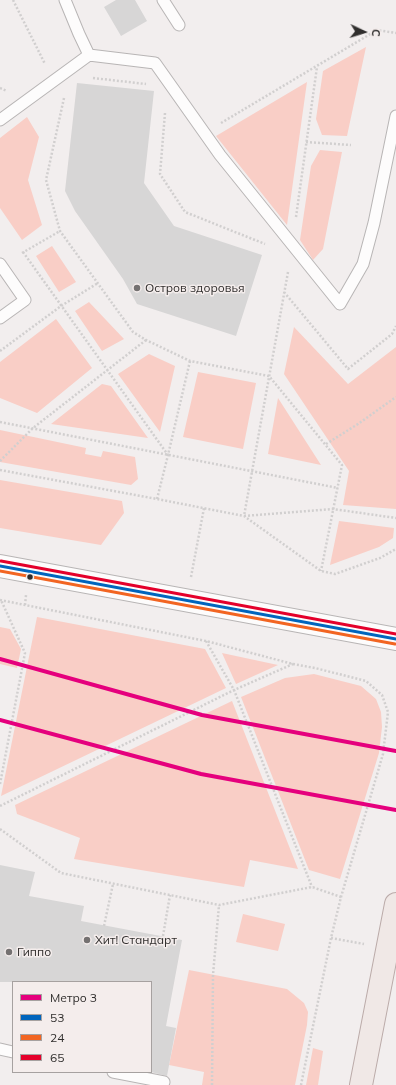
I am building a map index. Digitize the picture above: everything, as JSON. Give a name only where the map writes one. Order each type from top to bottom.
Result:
[{"type":"main road","points":[[0,566],[396,639]]},
{"type":"main road","points":[[362,1085],[396,904]]},
{"type":"lane","points":[[65,0],[89,55]]},
{"type":"lane","points":[[163,0],[179,25]]},
{"type":"lane","points":[[0,120],[89,55],[154,63],[204,134],[292,249],[340,304],[363,264],[374,223],[396,116]]},
{"type":"lane","points":[[0,109],[11,113]]},
{"type":"lane","points":[[0,318],[25,300],[1,266]]},
{"type":"lane","points":[[0,1050],[12,1052]]},
{"type":"lane","points":[[118,1073],[164,1082]]},
{"type":"path","points":[[13,0],[47,68]]},
{"type":"path","points":[[204,134],[377,30],[396,33]]},
{"type":"path","points":[[244,516],[292,249],[317,67]]},
{"type":"path","points":[[92,78],[153,85]]},
{"type":"path","points":[[0,88],[12,93]]},
{"type":"path","points":[[64,97],[46,180],[60,231],[133,332],[146,340],[190,361],[269,376],[342,465],[321,571]]},
{"type":"path","points":[[165,110],[160,174],[185,212],[292,249]]},
{"type":"path","points":[[306,142],[351,145]]},
{"type":"path","points":[[1,266],[60,231]]},
{"type":"path","points":[[23,252],[168,455]]},
{"type":"path","points":[[0,351],[61,306],[98,283]]},
{"type":"path","points":[[284,292],[348,369],[392,334],[396,326]]},
{"type":"path","points":[[0,461],[33,428],[146,340]]},
{"type":"path","points":[[157,499],[190,361]]},
{"type":"path","points":[[326,444],[358,424],[396,397]]},
{"type":"path","points":[[0,422],[338,488]]},
{"type":"path","points":[[0,470],[244,516],[333,509],[396,518]]},
{"type":"path","points":[[187,601],[204,508]]},
{"type":"path","points":[[244,516],[321,571],[335,574],[380,558],[396,549]]},
{"type":"path","points":[[0,600],[206,641],[293,664],[366,681],[382,695],[388,712],[383,754],[341,897],[331,938],[301,1085]]},
{"type":"path","points":[[0,600],[25,653],[0,784]]},
{"type":"path","points":[[206,641],[234,690],[312,887]]},
{"type":"path","points":[[0,806],[234,690],[293,664]]},
{"type":"path","points":[[0,829],[61,873],[113,884],[219,905],[312,887],[341,897]]},
{"type":"path","points":[[104,926],[113,884]]},
{"type":"path","points":[[163,936],[170,895]]},
{"type":"path","points":[[212,1085],[213,975],[219,905]]},
{"type":"path","points":[[331,938],[388,948]]},
{"type":"shaded area","points":[[366,47],[347,136],[322,135],[316,119],[323,71]]},
{"type":"shaded area","points":[[307,82],[287,225],[216,136]]},
{"type":"shaded area","points":[[27,117],[39,137],[28,180],[42,225],[22,240],[0,208],[0,138]]},
{"type":"shaded area","points":[[320,150],[342,152],[323,249],[313,260],[300,240],[311,166]]},
{"type":"shaded area","points":[[52,246],[76,282],[59,292],[36,256]]},
{"type":"shaded area","points":[[89,302],[124,339],[102,351],[75,311]]},
{"type":"shaded area","points":[[56,319],[92,368],[37,413],[0,398],[0,362]]},
{"type":"shaded area","points":[[294,327],[348,384],[396,347],[396,509],[343,505],[349,471],[284,374]]},
{"type":"shaded area","points":[[149,354],[175,366],[160,432],[118,374]]},
{"type":"shaded area","points":[[198,372],[256,383],[243,449],[183,437]]},
{"type":"shaded area","points":[[102,384],[111,386],[148,438],[51,424]]},
{"type":"shaded area","points":[[278,398],[321,465],[268,454]]},
{"type":"shaded area","points":[[0,430],[86,448],[85,454],[101,457],[103,451],[135,457],[138,479],[131,485],[0,462]]},
{"type":"shaded area","points":[[0,480],[122,501],[124,513],[101,545],[0,528]]},
{"type":"shaded area","points":[[339,521],[394,528],[393,538],[379,547],[330,565]]},
{"type":"shaded area","points":[[37,617],[205,649],[226,688],[1,796]]},
{"type":"shaded area","points":[[0,627],[10,629],[21,649],[17,668],[0,664]]},
{"type":"shaded area","points":[[222,653],[278,665],[236,684]]},
{"type":"shaded area","points":[[314,674],[361,686],[376,699],[381,712],[382,727],[379,753],[340,879],[309,870],[241,697],[285,678]]},
{"type":"shaded area","points":[[232,701],[298,869],[250,860],[244,887],[74,859],[80,838],[17,814],[15,805]]},
{"type":"shaded area","points":[[243,914],[285,924],[278,951],[236,942]]},
{"type":"shaded area","points":[[189,970],[287,989],[304,1003],[308,1012],[307,1025],[295,1085],[202,1085],[204,1072],[169,1065]]},
{"type":"shaded area","points":[[313,1048],[323,1051],[318,1085],[306,1085]]},
{"type":"building","points":[[116,0],[135,0],[147,21],[121,36],[104,7]]},
{"type":"building","points":[[77,83],[154,91],[144,183],[174,226],[262,255],[236,336],[137,304],[123,279],[75,211],[65,191]]},
{"type":"building","points":[[0,865],[35,872],[29,896],[84,906],[81,921],[182,940],[166,1026],[176,1028],[167,1076],[152,1072],[152,981],[0,982]]},
{"type":"metro line","name":"3","points":[[0,659],[202,715],[396,751]]},
{"type":"metro line","name":"3","points":[[0,720],[201,774],[396,810]]},
{"type":"transit line","name":"65","points":[[1,561],[396,634]]},
{"type":"transit line","name":"53","points":[[0,566],[396,639]]},
{"type":"transit line","name":"24","points":[[0,571],[395,644]]},
{"type":"place","name":"Остров здоровья","points":[[137,288]]},
{"type":"place","name":"Хит! Стандарт","points":[[87,940]]},
{"type":"place","name":"Гиппо","points":[[9,952]]}]
